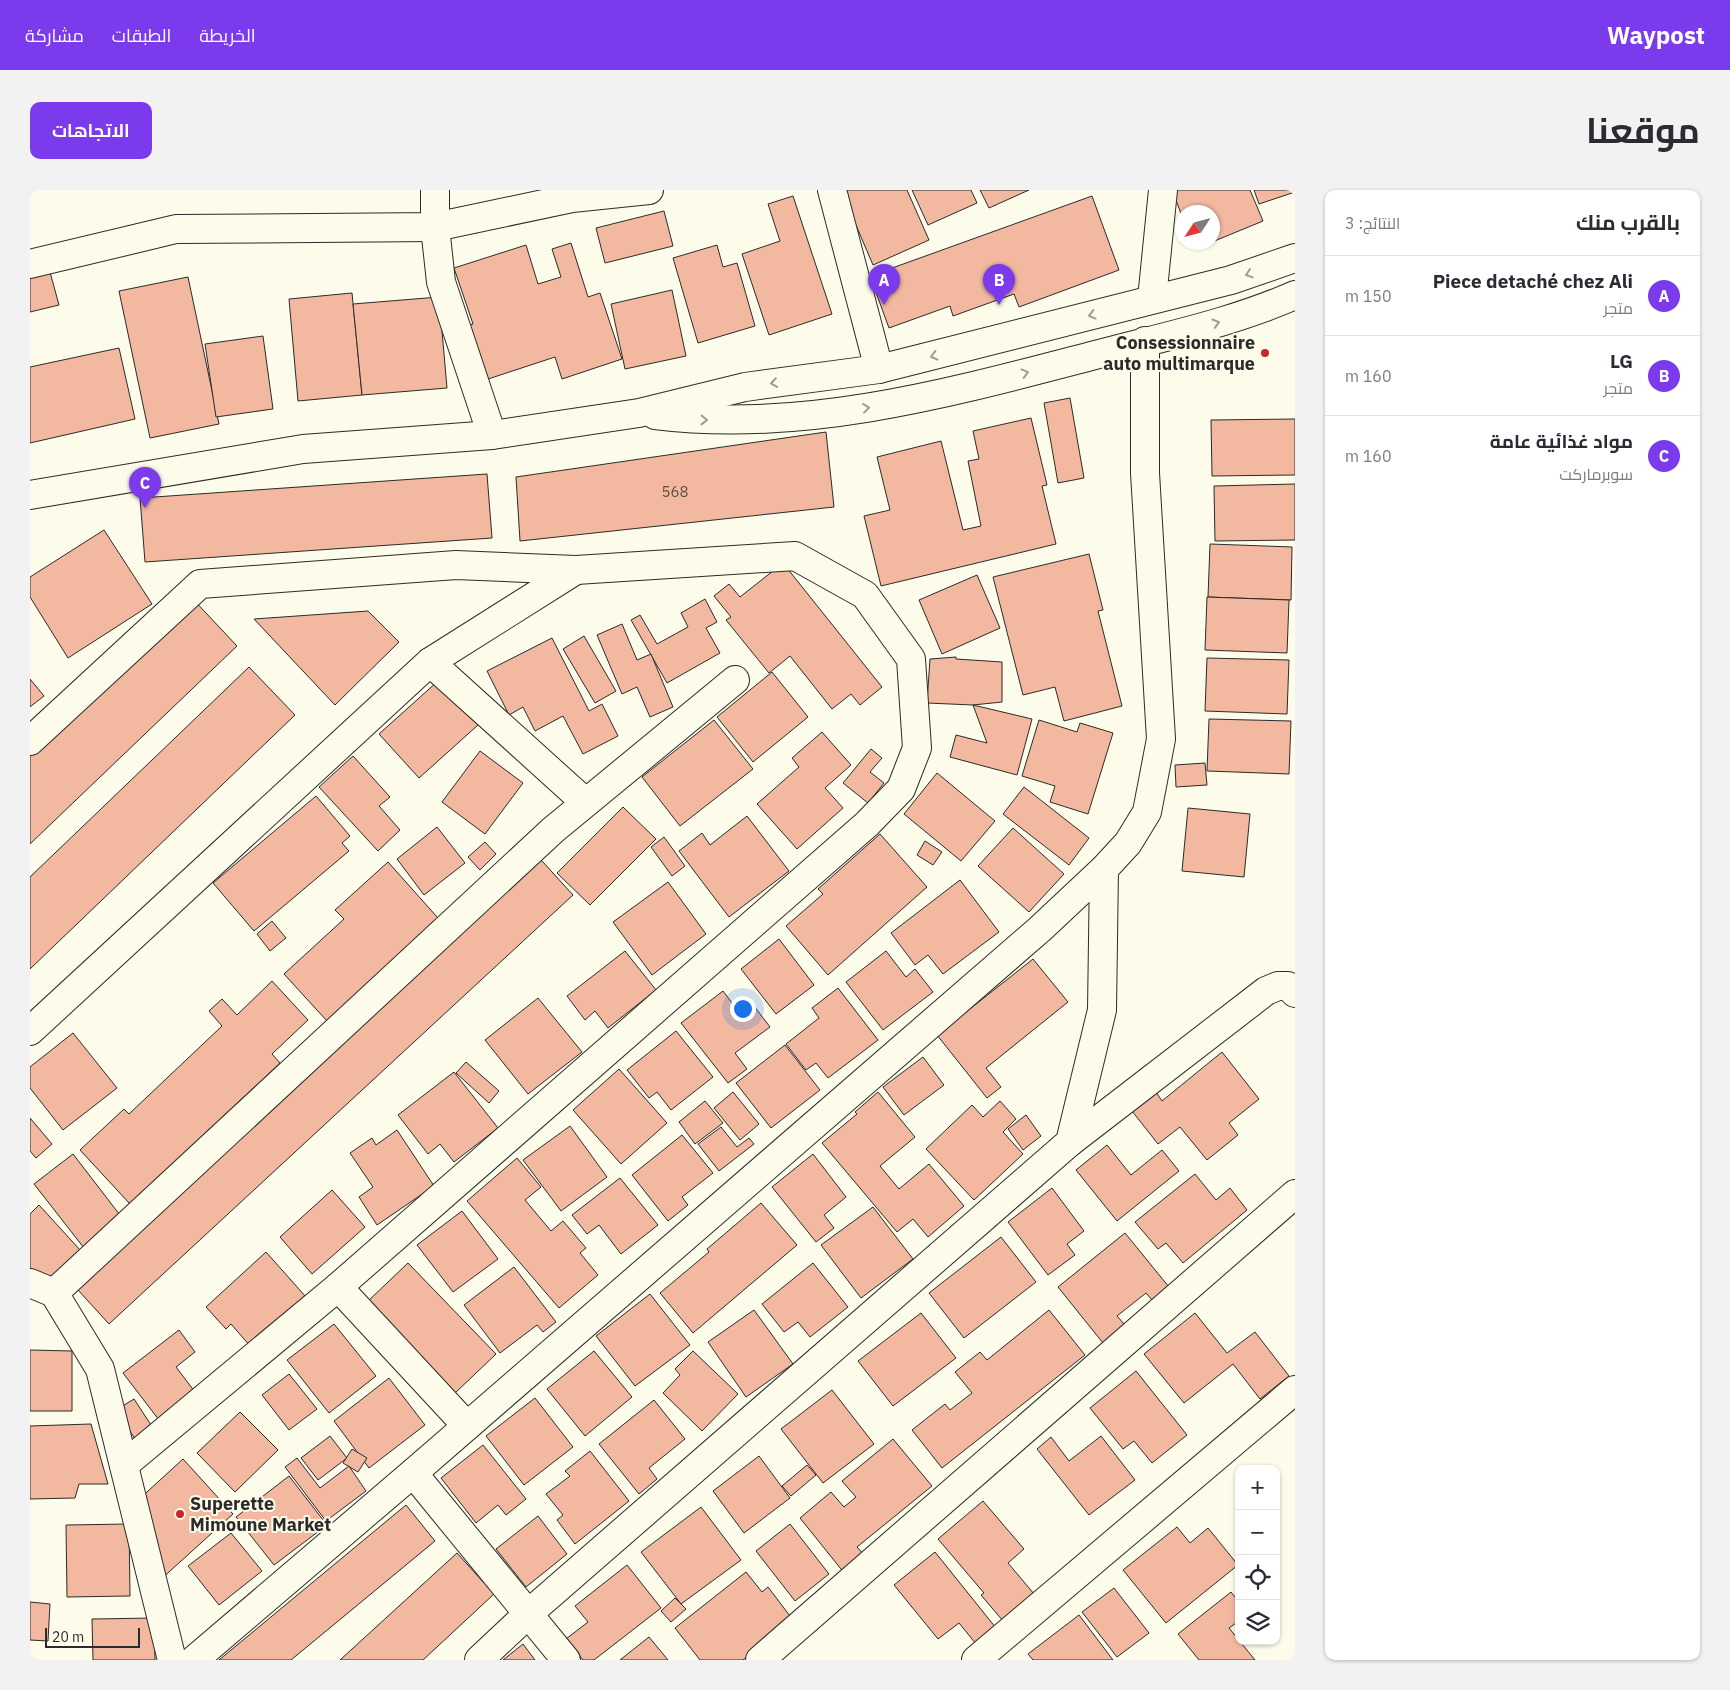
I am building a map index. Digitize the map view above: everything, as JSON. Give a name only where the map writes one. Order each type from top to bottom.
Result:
[{"type":"street","points":[[435,190],[435,227],[441,282],[492,435]]},
{"type":"street","points":[[30,264],[176,229],[435,227],[572,198],[649,190]]},
{"type":"street","points":[[832,190],[879,369]]},
{"type":"street","points":[[1152,299],[1163,190]]},
{"type":"street","points":[[30,495],[303,449],[492,435],[639,413],[744,387],[879,369],[1231,280],[1295,258]]},
{"type":"street","points":[[639,413],[693,420],[750,421],[870,408],[964,389],[1145,341],[1242,315],[1295,295]]},
{"type":"street","points":[[194,1660],[413,1473],[1033,936],[1104,869],[1128,843],[1147,812],[1161,739],[1145,473],[1145,341]]},
{"type":"street","points":[[30,741],[200,584],[456,565],[576,570],[795,556],[865,595],[911,659],[917,748],[901,789],[867,824],[338,1288],[124,1465]]},
{"type":"street","points":[[30,1031],[430,662],[576,570]]},
{"type":"street","points":[[430,662],[585,802]]},
{"type":"street","points":[[172,1660],[100,1369],[42,1288],[585,802],[735,680]]},
{"type":"street","points":[[1070,1142],[1102,1010],[1104,869]]},
{"type":"street","points":[[479,1660],[528,1614],[1070,1142],[1266,992],[1278,986],[1288,986],[1295,993]]},
{"type":"street","points":[[760,1660],[1295,1194]]},
{"type":"street","points":[[338,1288],[467,1426]]},
{"type":"street","points":[[976,1660],[1295,1390]]},
{"type":"street","points":[[413,1473],[566,1660]]},
{"type":"building","points":[[841,190],[907,190],[929,240],[873,265]]},
{"type":"building","points":[[912,190],[971,190],[977,203],[928,225]]},
{"type":"building","points":[[980,190],[1029,190],[989,208]]},
{"type":"building","points":[[1172,190],[1250,190],[1263,221],[1220,239],[1220,205],[1178,205]]},
{"type":"building","points":[[1254,190],[1295,190],[1295,192],[1259,204]]},
{"type":"building","points":[[793,196],[832,314],[769,335],[742,254],[780,241],[768,204]]},
{"type":"building","points":[[1092,196],[1119,270],[1019,307],[1014,294],[953,316],[950,306],[889,328],[870,276]]},
{"type":"building","points":[[664,211],[673,246],[605,263],[596,228]]},
{"type":"building","points":[[571,243],[588,297],[600,293],[622,359],[562,379],[555,357],[485,380],[466,326],[473,324],[454,268],[526,245],[538,284],[561,277],[552,249]]},
{"type":"building","points":[[717,245],[723,267],[737,263],[755,326],[698,343],[673,258]]},
{"type":"building","points":[[50,272],[59,305],[30,312],[30,278]]},
{"type":"building","points":[[188,277],[219,424],[150,438],[119,291]]},
{"type":"building","points":[[672,290],[686,356],[625,369],[611,304]]},
{"type":"building","points":[[352,293],[362,395],[298,401],[289,299]]},
{"type":"building","points":[[439,297],[447,388],[362,395],[353,304]]},
{"type":"building","points":[[263,336],[273,409],[216,417],[205,344]]},
{"type":"building","points":[[119,348],[135,419],[30,443],[30,367]]},
{"type":"building","points":[[1070,398],[1084,478],[1058,483],[1044,403]]},
{"type":"building","points":[[1031,418],[1047,485],[1042,486],[1056,544],[881,586],[864,516],[890,510],[877,457],[941,441],[963,530],[981,526],[968,461],[979,459],[973,431]]},
{"type":"building","points":[[1295,419],[1295,475],[1212,476],[1211,420]]},
{"type":"building","points":[[826,432],[834,507],[520,541],[516,477]]},
{"type":"building","points":[[487,474],[492,538],[145,562],[140,498]]},
{"type":"building","points":[[1295,484],[1295,540],[1215,541],[1214,486]]},
{"type":"building","points":[[104,530],[152,604],[68,658],[30,597],[30,577]]},
{"type":"building","points":[[1210,544],[1292,547],[1291,600],[1208,597]]},
{"type":"building","points":[[1089,554],[1103,610],[1098,611],[1122,706],[1064,721],[1055,687],[1023,695],[993,577]]},
{"type":"building","points":[[783,563],[882,687],[860,705],[851,694],[832,709],[790,656],[769,673],[726,620],[731,617],[714,596],[729,584],[740,597]]},
{"type":"building","points":[[977,575],[1000,628],[942,654],[919,600]]},
{"type":"building","points":[[191,597],[237,646],[30,844],[30,752]]},
{"type":"building","points":[[1207,597],[1289,600],[1287,653],[1205,650]]},
{"type":"building","points":[[705,599],[717,622],[706,628],[720,653],[667,683],[631,620],[640,615],[657,644],[688,627],[681,613]]},
{"type":"building","points":[[368,611],[399,642],[335,705],[254,619]]},
{"type":"building","points":[[622,624],[637,660],[651,654],[673,707],[650,717],[637,687],[622,694],[597,635]]},
{"type":"building","points":[[584,636],[616,691],[595,703],[563,649]]},
{"type":"building","points":[[552,638],[589,711],[602,704],[618,736],[583,754],[563,716],[535,731],[523,707],[509,715],[487,671]]},
{"type":"building","points":[[956,657],[956,659],[1002,662],[1002,702],[973,705],[927,703],[930,659]]},
{"type":"building","points":[[1207,658],[1289,660],[1287,714],[1205,711]]},
{"type":"building","points":[[249,667],[295,715],[30,969],[30,877]]},
{"type":"building","points":[[772,672],[808,717],[753,762],[717,717]]},
{"type":"building","points":[[30,679],[44,696],[30,707]]},
{"type":"building","points":[[438,681],[478,725],[419,778],[379,734]]},
{"type":"building","points":[[973,705],[1032,719],[1017,775],[950,757],[956,735],[987,743]]},
{"type":"building","points":[[1209,719],[1291,721],[1289,774],[1207,771]]},
{"type":"building","points":[[714,720],[753,769],[680,826],[642,777]]},
{"type":"building","points":[[1039,720],[1077,732],[1080,723],[1113,733],[1088,814],[1050,802],[1055,786],[1022,776]]},
{"type":"building","points":[[822,732],[851,765],[825,788],[843,808],[797,849],[757,804],[799,767],[792,758]]},
{"type":"building","points":[[871,749],[882,758],[870,772],[884,783],[868,803],[843,783]]},
{"type":"building","points":[[480,751],[523,783],[485,834],[442,802]]},
{"type":"building","points":[[353,756],[390,797],[379,806],[400,830],[378,851],[319,787]]},
{"type":"building","points":[[1205,763],[1207,785],[1176,787],[1175,765]]},
{"type":"building","points":[[937,773],[995,821],[961,861],[904,814]]},
{"type":"building","points":[[1024,787],[1089,838],[1069,865],[1003,814]]},
{"type":"building","points":[[316,796],[350,836],[342,843],[349,851],[254,931],[213,883]]},
{"type":"building","points":[[623,807],[656,839],[590,905],[557,873]]},
{"type":"building","points":[[1188,808],[1250,814],[1244,877],[1182,871]]},
{"type":"building","points":[[747,816],[789,871],[729,917],[679,851],[702,833],[710,845]]},
{"type":"building","points":[[437,827],[465,863],[424,895],[397,859]]},
{"type":"building","points":[[1013,828],[1064,874],[1029,912],[978,866]]},
{"type":"building","points":[[880,834],[927,887],[828,975],[786,926],[823,894],[818,889]]},
{"type":"building","points":[[664,837],[685,866],[672,876],[651,847]]},
{"type":"building","points":[[925,841],[942,852],[933,865],[917,855]]},
{"type":"building","points":[[485,842],[496,854],[480,870],[468,857]]},
{"type":"building","points":[[532,850],[573,895],[109,1324],[68,1279]]},
{"type":"building","points":[[388,862],[438,918],[327,1021],[284,974],[344,919],[335,910]]},
{"type":"building","points":[[960,880],[999,932],[943,974],[928,955],[915,965],[891,933]]},
{"type":"building","points":[[668,882],[706,934],[652,975],[613,922]]},
{"type":"building","points":[[272,921],[286,938],[270,951],[257,934]]},
{"type":"building","points":[[779,939],[814,985],[776,1014],[741,969]]},
{"type":"building","points":[[625,951],[656,990],[608,1028],[595,1011],[585,1020],[567,996]]},
{"type":"building","points":[[886,951],[906,977],[915,969],[933,992],[883,1030],[846,982]]},
{"type":"building","points":[[1033,959],[1068,1002],[986,1068],[1001,1087],[987,1098],[937,1035]]},
{"type":"building","points":[[272,981],[308,1020],[272,1054],[280,1063],[130,1204],[80,1150],[124,1109],[129,1114],[222,1026],[209,1011],[222,999],[237,1015]]},
{"type":"building","points":[[838,988],[878,1040],[828,1078],[816,1063],[806,1070],[786,1044],[819,1018],[812,1008]]},
{"type":"building","points":[[723,991],[739,1012],[751,1002],[770,1027],[735,1053],[747,1069],[728,1083],[681,1023]]},
{"type":"building","points":[[538,998],[582,1052],[528,1094],[485,1040]]},
{"type":"building","points":[[676,1031],[713,1077],[671,1110],[657,1092],[649,1098],[627,1070]]},
{"type":"building","points":[[73,1033],[117,1088],[63,1130],[30,1088],[30,1067]]},
{"type":"building","points":[[785,1045],[820,1090],[771,1128],[736,1083]]},
{"type":"building","points":[[1222,1052],[1259,1099],[1229,1123],[1238,1135],[1207,1160],[1180,1127],[1158,1144],[1132,1111],[1156,1092],[1162,1101]]},
{"type":"building","points":[[923,1057],[944,1085],[904,1115],[883,1087]]},
{"type":"building","points":[[466,1062],[499,1091],[489,1103],[456,1073]]},
{"type":"building","points":[[619,1069],[667,1123],[621,1164],[573,1110]]},
{"type":"building","points":[[454,1072],[498,1128],[454,1162],[440,1144],[428,1154],[398,1115]]},
{"type":"building","points":[[733,1092],[759,1124],[740,1140],[714,1108]]},
{"type":"building","points":[[878,1092],[915,1137],[880,1166],[899,1189],[929,1164],[964,1206],[928,1237],[913,1219],[897,1232],[822,1143],[857,1114],[855,1112]]},
{"type":"building","points":[[705,1101],[723,1123],[695,1144],[679,1122]]},
{"type":"building","points":[[1000,1101],[1016,1119],[1003,1132],[1023,1154],[974,1200],[926,1149],[972,1105],[983,1117]]},
{"type":"building","points":[[1026,1115],[1041,1136],[1023,1150],[1008,1129]]},
{"type":"building","points":[[30,1118],[52,1144],[36,1158],[30,1151]]},
{"type":"building","points":[[570,1126],[607,1177],[561,1211],[523,1160]]},
{"type":"building","points":[[721,1127],[737,1147],[749,1138],[754,1144],[719,1171],[698,1144]]},
{"type":"building","points":[[397,1130],[434,1186],[377,1225],[359,1197],[373,1187],[350,1153],[372,1138],[376,1145]]},
{"type":"building","points":[[682,1135],[713,1173],[682,1197],[688,1205],[668,1221],[632,1175]]},
{"type":"building","points":[[1107,1145],[1131,1175],[1162,1150],[1179,1171],[1117,1221],[1076,1170]]},
{"type":"building","points":[[73,1154],[123,1219],[84,1248],[34,1184]]},
{"type":"building","points":[[813,1154],[846,1197],[824,1215],[834,1228],[816,1242],[772,1187]]},
{"type":"building","points":[[517,1158],[541,1187],[525,1200],[551,1231],[563,1221],[586,1248],[580,1253],[598,1275],[559,1308],[467,1201]]},
{"type":"building","points":[[1195,1174],[1216,1200],[1230,1188],[1247,1210],[1183,1263],[1166,1243],[1158,1249],[1135,1222]]},
{"type":"building","points":[[620,1178],[658,1225],[621,1254],[599,1225],[587,1234],[572,1215]]},
{"type":"building","points":[[1052,1188],[1084,1231],[1067,1244],[1075,1255],[1048,1275],[1008,1222]]},
{"type":"building","points":[[332,1190],[365,1227],[312,1274],[280,1237]]},
{"type":"building","points":[[761,1203],[797,1245],[693,1333],[660,1293],[709,1252],[707,1249]]},
{"type":"building","points":[[39,1205],[81,1251],[44,1285],[30,1269],[30,1214]]},
{"type":"building","points":[[873,1207],[913,1259],[861,1298],[821,1245]]},
{"type":"building","points":[[462,1211],[498,1259],[453,1292],[417,1245]]},
{"type":"building","points":[[1125,1233],[1169,1287],[1152,1300],[1146,1293],[1117,1316],[1125,1325],[1103,1343],[1058,1287]]},
{"type":"building","points":[[1001,1237],[1036,1282],[964,1338],[929,1293]]},
{"type":"building","points":[[266,1252],[306,1297],[251,1347],[231,1324],[226,1329],[206,1307]]},
{"type":"building","points":[[408,1263],[496,1354],[453,1395],[366,1303]]},
{"type":"building","points":[[813,1263],[848,1307],[810,1337],[798,1322],[784,1332],[762,1304]]},
{"type":"building","points":[[514,1267],[556,1322],[543,1332],[537,1325],[500,1353],[464,1305]]},
{"type":"building","points":[[650,1294],[690,1345],[635,1386],[596,1336]]},
{"type":"building","points":[[754,1310],[793,1364],[746,1397],[708,1342]]},
{"type":"building","points":[[1049,1310],[1085,1355],[942,1468],[912,1430],[945,1404],[950,1410],[972,1393],[955,1372],[980,1352],[987,1360]]},
{"type":"building","points":[[921,1313],[956,1358],[893,1406],[858,1361]]},
{"type":"building","points":[[1195,1313],[1227,1353],[1255,1332],[1289,1376],[1260,1399],[1233,1364],[1184,1403],[1144,1354]]},
{"type":"building","points":[[334,1324],[376,1376],[329,1413],[287,1360]]},
{"type":"building","points":[[179,1330],[195,1352],[176,1367],[195,1392],[159,1420],[123,1373]]},
{"type":"building","points":[[30,1350],[72,1351],[72,1411],[30,1411]]},
{"type":"building","points":[[594,1351],[632,1397],[585,1436],[547,1389]]},
{"type":"building","points":[[693,1351],[738,1394],[702,1431],[663,1393],[680,1375],[675,1369]]},
{"type":"building","points":[[1136,1371],[1187,1435],[1152,1463],[1134,1441],[1123,1449],[1090,1408]]},
{"type":"building","points":[[289,1374],[317,1409],[289,1430],[262,1395]]},
{"type":"building","points":[[389,1378],[425,1425],[369,1468],[334,1421]]},
{"type":"building","points":[[832,1390],[874,1444],[823,1483],[781,1429]]},
{"type":"building","points":[[535,1398],[573,1447],[524,1485],[486,1436]]},
{"type":"building","points":[[134,1399],[155,1431],[137,1442],[116,1410]]},
{"type":"building","points":[[654,1400],[685,1439],[649,1468],[657,1479],[639,1494],[599,1444]]},
{"type":"building","points":[[240,1412],[278,1450],[235,1492],[197,1453]]},
{"type":"building","points":[[91,1424],[108,1484],[79,1484],[75,1498],[30,1499],[30,1426]]},
{"type":"building","points":[[330,1436],[347,1458],[318,1480],[301,1458]]},
{"type":"building","points":[[1101,1436],[1135,1480],[1089,1515],[1037,1449],[1051,1437],[1069,1461]]},
{"type":"building","points":[[893,1439],[932,1486],[857,1547],[866,1557],[845,1574],[800,1518],[831,1492],[844,1507],[856,1497],[842,1481]]},
{"type":"building","points":[[483,1445],[526,1499],[506,1515],[498,1505],[476,1523],[441,1478]]},
{"type":"building","points":[[352,1449],[367,1458],[358,1472],[343,1463]]},
{"type":"building","points":[[590,1451],[629,1501],[575,1544],[557,1520],[563,1515],[546,1494],[570,1476],[565,1471]]},
{"type":"building","points":[[759,1456],[790,1498],[744,1533],[713,1491]]},
{"type":"building","points":[[297,1458],[320,1488],[349,1466],[366,1491],[326,1521],[285,1467]]},
{"type":"building","points":[[183,1459],[233,1514],[159,1581],[136,1502]]},
{"type":"building","points":[[807,1465],[816,1475],[791,1496],[782,1486]]},
{"type":"building","points":[[289,1476],[327,1525],[274,1565],[236,1517]]},
{"type":"building","points":[[983,1501],[1024,1549],[1008,1563],[1040,1601],[1009,1628],[981,1595],[984,1593],[938,1539]]},
{"type":"building","points":[[406,1505],[435,1541],[291,1660],[219,1660]]},
{"type":"building","points":[[701,1507],[741,1560],[681,1604],[641,1552]]},
{"type":"building","points":[[538,1516],[567,1554],[526,1587],[496,1549]]},
{"type":"building","points":[[129,1524],[130,1596],[67,1597],[66,1525]]},
{"type":"building","points":[[790,1524],[829,1574],[795,1601],[756,1551]]},
{"type":"building","points":[[1177,1527],[1190,1543],[1208,1528],[1235,1561],[1235,1567],[1166,1623],[1123,1570]]},
{"type":"building","points":[[231,1533],[262,1571],[219,1605],[188,1566]]},
{"type":"building","points":[[935,1552],[996,1628],[976,1644],[959,1623],[938,1639],[894,1585]]},
{"type":"building","points":[[457,1553],[494,1594],[423,1660],[340,1660]]},
{"type":"building","points":[[627,1565],[661,1608],[594,1660],[583,1660],[566,1639],[588,1622],[575,1606]]},
{"type":"building","points":[[746,1572],[762,1592],[768,1587],[793,1620],[743,1660],[700,1660],[675,1628]]},
{"type":"building","points":[[1114,1588],[1149,1633],[1117,1657],[1082,1612]]},
{"type":"building","points":[[1231,1592],[1235,1597],[1235,1624],[1229,1628],[1235,1635],[1235,1645],[1243,1645],[1255,1660],[1199,1660],[1178,1634]]},
{"type":"building","points":[[675,1598],[686,1609],[671,1622],[661,1611]]},
{"type":"building","points":[[30,1602],[50,1604],[48,1641],[30,1640]]},
{"type":"building","points":[[1079,1615],[1113,1660],[1033,1660],[1028,1654]]},
{"type":"building","points":[[154,1618],[155,1660],[93,1660],[92,1619]]},
{"type":"building","points":[[649,1637],[668,1660],[620,1660]]},
{"type":"building","points":[[523,1644],[535,1660],[503,1660]]},
{"type":"place","name":"Piece detaché chez Ali","points":[[884,305]]},
{"type":"place","name":"LG","points":[[999,305]]},
{"type":"place","name":"Consessionnaire auto multimarque","points":[[1265,353]]},
{"type":"place","name":"مواد غذائية عامة","points":[[145,508]]},
{"type":"place","name":"Superette Mimoune Market","points":[[180,1514]]}]
